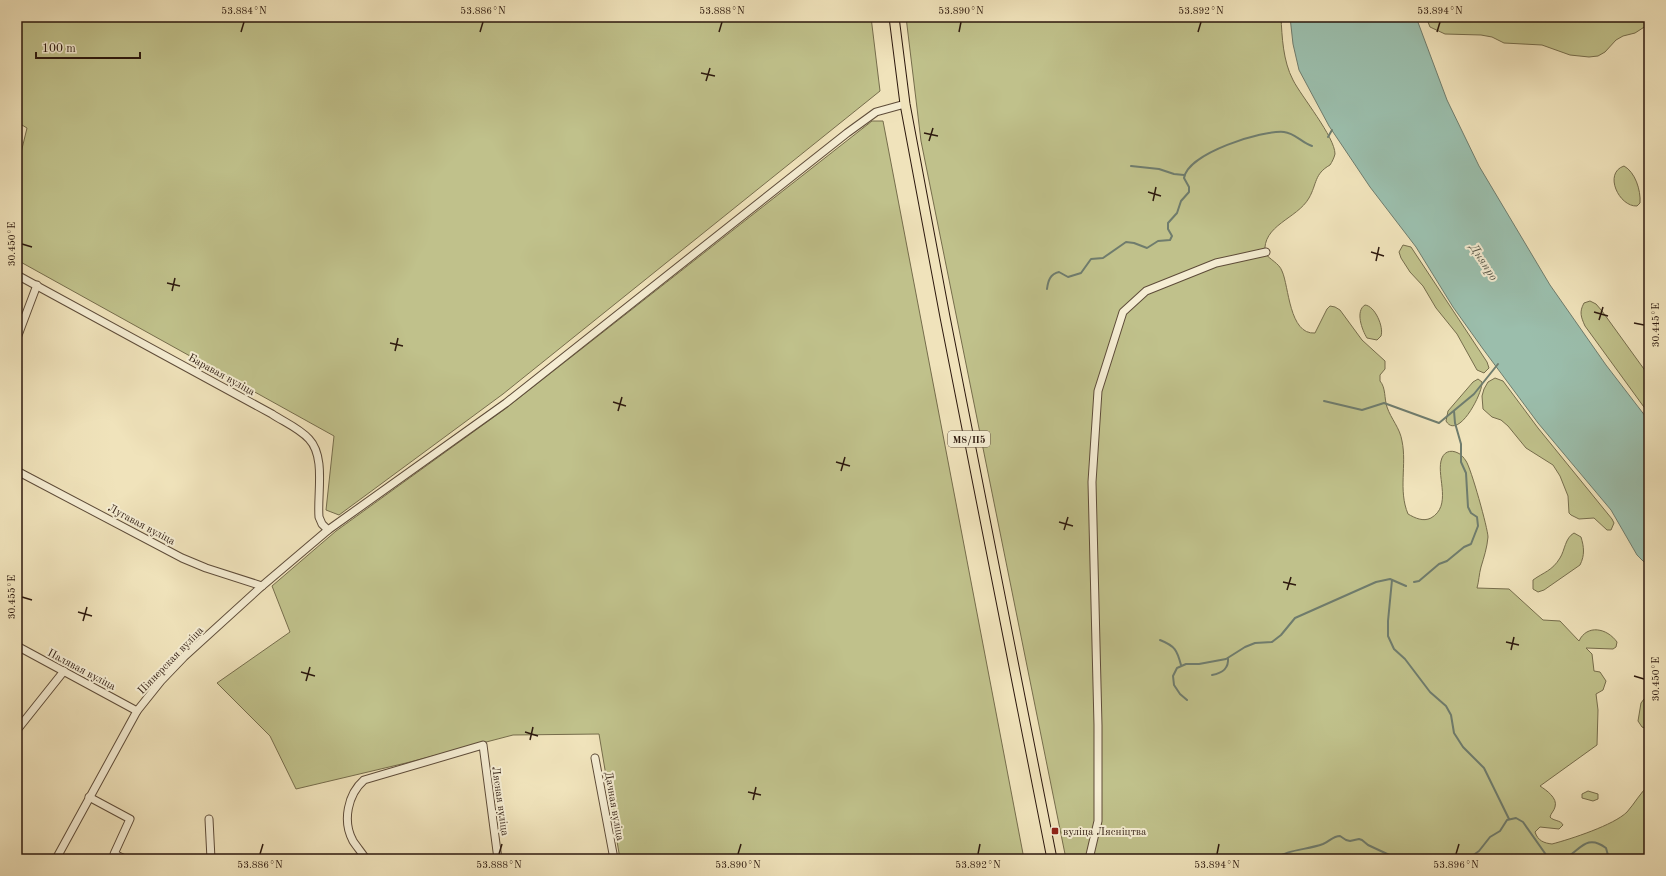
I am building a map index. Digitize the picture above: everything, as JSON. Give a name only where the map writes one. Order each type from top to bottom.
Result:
[{"type":"main road","name":"М8/П5","points":[[894,17],[905,104],[943,309],[1052,859]]},
{"type":"street","name":"Піянерская вуліца","points":[[56,859],[137,711],[161,681],[184,657],[262,586],[328,530],[506,402],[876,112],[905,104]]},
{"type":"street","points":[[1089,859],[1098,821],[1098,725],[1092,482],[1098,391],[1123,312],[1146,291],[1216,263],[1266,252]]},
{"type":"street","name":"Баравая вуліца","points":[[17,275],[266,410],[302,433],[314,446],[318,454],[319,517],[322,524],[328,530]]},
{"type":"street","points":[[17,338],[37,285]]},
{"type":"street","name":"Лугавая вуліца","points":[[17,471],[182,558],[262,586]]},
{"type":"street","name":"Палявая вуліца","points":[[17,646],[137,711]]},
{"type":"street","points":[[17,730],[64,671]]},
{"type":"street","name":"Лясная вуліца","points":[[366,859],[353,841],[349,823],[350,802],[353,792],[364,780],[483,745],[498,859]]},
{"type":"street","name":"Дачная вуліца","points":[[595,758],[614,859]]},
{"type":"street","points":[[89,797],[130,818],[114,854],[125,859]]},
{"type":"street","points":[[209,819],[211,859]]},
{"type":"green space","points":[[17,17],[871,17],[880,91],[503,394],[339,515],[326,510],[334,436],[17,260],[17,157],[20,157],[27,128],[17,122]]},
{"type":"green space","points":[[906,17],[1281,17],[1284,49],[1290,73],[1297,87],[1324,127],[1334,147],[1335,154],[1330,165],[1318,176],[1312,193],[1304,205],[1274,229],[1269,236],[1266,243],[1265,253],[1279,266],[1282,271],[1291,308],[1300,326],[1306,332],[1315,333],[1327,309],[1330,306],[1335,307],[1340,310],[1362,340],[1385,361],[1385,369],[1380,375],[1380,381],[1384,390],[1387,407],[1402,441],[1404,459],[1403,487],[1405,505],[1408,514],[1425,520],[1431,518],[1437,513],[1441,506],[1442,499],[1440,468],[1443,455],[1450,451],[1459,454],[1466,461],[1472,475],[1488,537],[1477,588],[1509,589],[1543,620],[1560,621],[1579,641],[1587,632],[1597,630],[1603,631],[1613,637],[1617,642],[1616,647],[1613,649],[1586,648],[1592,654],[1594,671],[1600,672],[1606,681],[1603,690],[1596,694],[1598,710],[1597,745],[1540,786],[1555,800],[1555,807],[1550,817],[1561,822],[1563,825],[1559,829],[1540,827],[1535,832],[1538,838],[1542,841],[1552,844],[1603,827],[1627,812],[1649,785],[1649,859],[1066,859],[921,141]]},
{"type":"green space","points":[[1426,17],[1649,17],[1649,24],[1635,33],[1623,36],[1616,40],[1605,52],[1598,56],[1589,57],[1570,55],[1542,45],[1504,43],[1492,37],[1481,35],[1445,34],[1430,27]]},
{"type":"green space","points":[[872,121],[883,121],[1024,859],[620,859],[599,734],[513,735],[406,763],[296,789],[270,736],[217,683],[290,632],[272,586],[336,531],[505,409]]},
{"type":"green space","points":[[1624,166],[1631,172],[1638,187],[1640,203],[1637,206],[1630,205],[1624,201],[1619,196],[1616,189],[1614,182],[1615,175],[1618,170]]},
{"type":"green space","points":[[1403,245],[1411,247],[1487,362],[1489,368],[1484,373],[1477,370],[1457,334],[1436,308],[1423,286],[1410,272],[1401,258],[1399,252]]},
{"type":"green space","points":[[1590,301],[1596,304],[1602,311],[1649,376],[1649,414],[1585,326],[1581,309],[1584,303]]},
{"type":"green space","points":[[1365,305],[1372,309],[1380,322],[1382,332],[1381,336],[1377,340],[1367,338],[1363,330],[1360,321],[1360,312]]},
{"type":"green space","points":[[1495,378],[1503,381],[1538,428],[1612,519],[1614,523],[1611,530],[1607,530],[1594,518],[1579,519],[1571,515],[1569,513],[1568,496],[1560,476],[1553,465],[1526,448],[1508,426],[1501,420],[1492,417],[1483,409],[1482,396],[1484,389],[1488,382]]},
{"type":"green space","points":[[1478,379],[1482,382],[1481,388],[1469,413],[1457,425],[1451,426],[1446,421],[1448,411],[1473,382]]},
{"type":"green space","points":[[1574,533],[1581,537],[1583,544],[1584,551],[1580,565],[1544,590],[1538,592],[1533,589],[1533,580],[1551,569],[1562,555],[1569,538]]},
{"type":"green space","points":[[1644,699],[1649,701],[1649,730],[1642,727],[1638,721],[1641,703]]},
{"type":"green space","points":[[1588,791],[1598,794],[1598,799],[1593,801],[1582,798],[1582,794]]},
{"type":"water","name":"Дняпро","points":[[1290,17],[1416,17],[1447,100],[1479,166],[1550,285],[1606,365],[1649,421],[1649,567],[1637,555],[1611,510],[1538,423],[1483,349],[1453,307],[1416,247],[1370,187],[1329,126],[1299,70],[1293,44]]},
{"type":"waterway","points":[[1328,137],[1332,130]]},
{"type":"waterway","points":[[1047,289],[1053,274],[1059,272],[1068,277],[1081,273],[1091,259],[1103,258],[1126,242],[1134,243],[1147,248],[1158,241],[1170,240],[1172,236],[1168,229],[1168,223],[1177,213],[1181,201],[1189,192],[1189,187],[1184,178],[1189,169],[1198,160],[1212,152],[1244,139],[1274,132],[1288,133],[1312,146]]},
{"type":"waterway","points":[[1131,166],[1159,169],[1174,174],[1184,175]]},
{"type":"waterway","points":[[1324,401],[1362,410],[1384,403],[1439,423],[1474,394],[1498,364]]},
{"type":"waterway","points":[[1414,582],[1419,581],[1439,564],[1447,561],[1464,547],[1471,544],[1478,526],[1477,517],[1471,513],[1468,507],[1466,473],[1461,462],[1461,444],[1455,423],[1454,411]]},
{"type":"waterway","points":[[1187,700],[1180,694],[1174,685],[1173,676],[1177,668],[1186,664],[1199,664],[1226,659],[1245,647],[1255,643],[1272,642],[1281,635],[1295,618],[1376,582],[1390,579],[1406,586]]},
{"type":"waterway","points":[[1392,580],[1388,636],[1394,649],[1405,659],[1430,692],[1446,706],[1451,715],[1454,733],[1463,747],[1484,768],[1509,819]]},
{"type":"waterway","points":[[1160,640],[1169,644],[1175,649],[1181,665]]},
{"type":"waterway","points":[[1212,675],[1219,673],[1226,668],[1228,658]]},
{"type":"waterway","points":[[1468,859],[1479,851],[1490,837],[1500,831],[1507,820],[1516,818],[1523,822],[1549,859]]},
{"type":"waterway","points":[[1274,859],[1292,851],[1323,844],[1338,836],[1350,841],[1359,839],[1362,840],[1368,845],[1398,859]]},
{"type":"waterway","points":[[1564,859],[1584,845],[1593,842],[1606,848],[1609,859]]},
{"type":"waterway","points":[[1640,859],[1649,853]]},
{"type":"place","name":"вуліца Лясніцтва","points":[[1055,831]]}]
